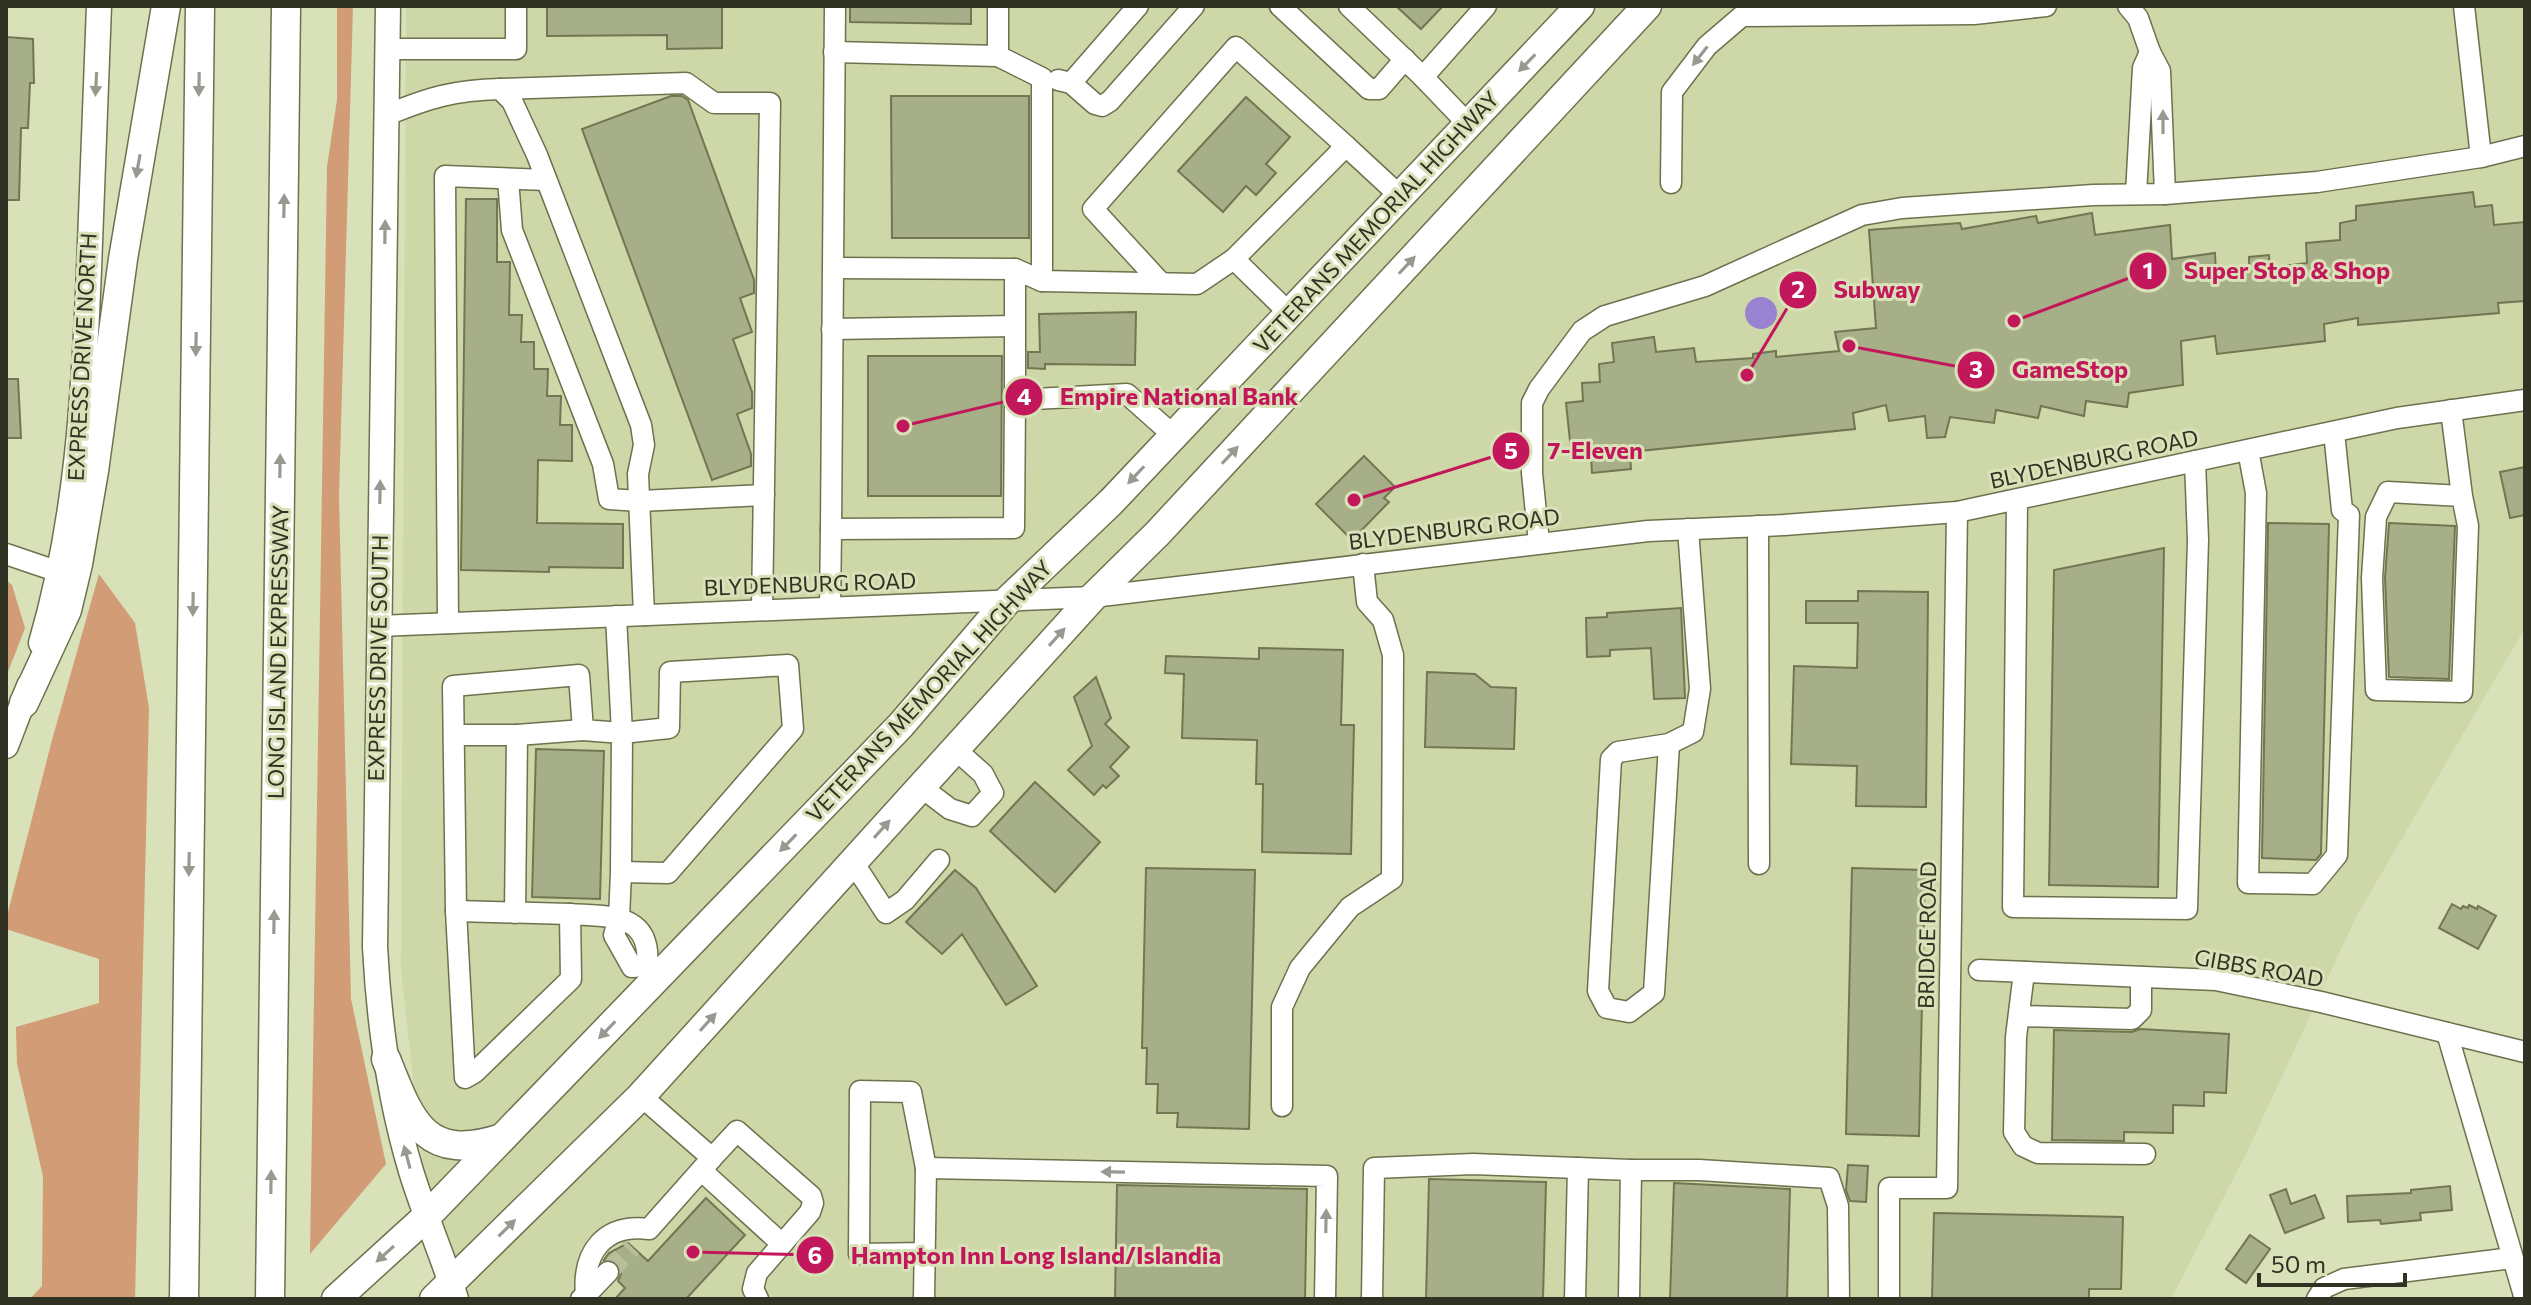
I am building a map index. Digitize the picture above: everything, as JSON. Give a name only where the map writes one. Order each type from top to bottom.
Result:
[{"type":"highway","points":[[24,703],[67,610],[78,564],[94,471],[120,273],[166,6]]},
{"type":"highway","points":[[184,1299],[200,6]]},
{"type":"highway","name":"LONG ISLAND EXPRESSWAY","points":[[270,1299],[286,6]]},
{"type":"highway","points":[[447,1294],[641,1096],[1093,597],[1176,513],[1647,6]]},
{"type":"highway","name":"VETERANS MEMORIAL HIGHWAY","points":[[336,1299],[426,1217],[652,972],[901,725],[1008,600],[1111,502],[1468,124],[1568,10]]},
{"type":"highway","points":[[386,1059],[411,1118],[437,1141],[471,1147],[502,1137]]},
{"type":"main road","name":"EXPRESS DRIVE NORTH","points":[[6,746],[24,703],[52,606],[74,493],[84,390],[99,6]]},
{"type":"main road","name":"EXPRESS DRIVE SOUTH","points":[[388,6],[378,626],[377,981],[386,1059],[398,1123],[447,1294]]},
{"type":"street","points":[[387,49],[516,49],[516,6]]},
{"type":"street","points":[[830,607],[835,6]]},
{"type":"street","points":[[998,6],[998,56]]},
{"type":"street","points":[[1071,83],[1138,6]]},
{"type":"street","points":[[834,52],[998,56],[1042,78],[1071,83],[1095,104],[1102,106],[1110,101],[1194,6]]},
{"type":"street","points":[[1280,6],[1369,89],[1379,89],[1405,59]]},
{"type":"street","points":[[1349,6],[1468,124]]},
{"type":"street","points":[[1423,77],[1486,6]]},
{"type":"street","points":[[1671,183],[1672,92],[1707,46],[1742,16],[1812,11],[1974,14],[2046,6]]},
{"type":"street","points":[[2128,6],[2138,18],[2160,71],[2165,194]]},
{"type":"street","points":[[2464,6],[2481,157]]},
{"type":"street","points":[[1161,283],[1093,209],[1236,47],[1400,196]]},
{"type":"street","points":[[2136,194],[2143,68],[2150,52]]},
{"type":"street","points":[[1042,78],[1042,281]]},
{"type":"street","points":[[387,115],[429,97],[467,90],[686,83],[714,103],[770,103],[762,610]]},
{"type":"street","points":[[500,89],[512,101],[546,180],[641,425],[644,445],[638,474],[644,615]]},
{"type":"street","points":[[834,268],[1015,269],[1042,281],[1197,284],[1234,259],[1346,146]]},
{"type":"street","points":[[1539,543],[1532,473],[1532,403],[1582,331],[1605,316],[1705,286],[1862,215],[1902,208],[2093,195],[2165,194],[2317,182],[2481,157],[2525,146]]},
{"type":"street","points":[[448,623],[445,176],[546,180]]},
{"type":"street","points":[[508,179],[512,230],[603,464],[609,499],[640,501],[764,495]]},
{"type":"street","points":[[1234,259],[1289,313]]},
{"type":"street","points":[[831,529],[1014,528],[1015,269]]},
{"type":"street","points":[[832,329],[1014,326]]},
{"type":"street","points":[[1015,400],[1127,394],[1173,435]]},
{"type":"street","name":"BLYDENBURG ROAD","points":[[378,626],[1093,597],[1539,543],[1688,529],[1957,512],[2017,502],[2397,418],[2525,400]]},
{"type":"street","points":[[2451,410],[2468,526],[2462,692],[2376,690],[2372,578],[2376,517],[2388,492],[2462,496]]},
{"type":"street","points":[[2248,450],[2256,493],[2248,883],[2313,884],[2337,855],[2349,515],[2342,510],[2334,432]]},
{"type":"street","points":[[2017,502],[2013,907],[2187,909],[2198,540],[2195,461]]},
{"type":"street","name":"BRIDGE ROAD","points":[[1889,1299],[1889,1188],[1947,1188],[1957,512]]},
{"type":"street","points":[[1758,526],[1759,864]]},
{"type":"street","points":[[1669,744],[1654,993],[1629,1012],[1607,1008],[1598,991],[1611,759],[1618,752],[1669,744],[1693,732],[1700,689],[1688,529]]},
{"type":"street","points":[[6,554],[59,572]]},
{"type":"street","points":[[1282,1106],[1282,1007],[1300,968],[1350,907],[1392,879],[1393,655],[1383,620],[1367,602],[1363,564]]},
{"type":"street","points":[[616,616],[622,733],[621,872],[619,918],[614,935],[632,967],[652,972]]},
{"type":"street","points":[[454,735],[517,735],[583,730],[622,733],[669,728],[670,672],[788,665],[793,729],[668,873],[621,872]]},
{"type":"street","points":[[570,914],[571,979],[474,1073],[465,1078],[456,911],[453,686],[579,675],[583,730]]},
{"type":"street","points":[[515,913],[517,735]]},
{"type":"street","points":[[921,787],[950,809],[972,816],[993,793],[983,774],[955,749]]},
{"type":"street","points":[[853,862],[886,913],[905,900],[939,860]]},
{"type":"street","points":[[456,911],[619,918]]},
{"type":"street","name":"GIBBS ROAD","points":[[1979,970],[2216,980],[2321,1002],[2525,1052]]},
{"type":"street","points":[[2024,972],[2014,1132],[2023,1146],[2038,1153],[2145,1154]]},
{"type":"street","points":[[2019,1016],[2132,1019],[2141,1010],[2141,977]]},
{"type":"street","points":[[2447,1033],[2525,1299]]},
{"type":"street","points":[[924,1299],[925,1253],[926,1168],[911,1092],[860,1091],[859,1254],[925,1253]]},
{"type":"street","points":[[641,1096],[782,1244]]},
{"type":"street","points":[[632,1247],[737,1131],[811,1196],[813,1203],[810,1212],[757,1273],[753,1289],[758,1299]]},
{"type":"street","points":[[1372,1299],[1374,1168],[1473,1164],[1699,1170],[1829,1178],[1838,1206],[1839,1299]]},
{"type":"street","points":[[926,1168],[1327,1176],[1325,1299]]},
{"type":"street","points":[[1575,1299],[1578,1168]]},
{"type":"street","points":[[1629,1299],[1631,1170]]},
{"type":"street","points":[[584,1297],[584,1277],[590,1258],[601,1241],[617,1230],[633,1227],[649,1229]]},
{"type":"street","points":[[2317,1299],[2324,1288],[2344,1279],[2512,1258]]},
{"type":"street","points":[[584,1297],[608,1272]]},
{"type":"shaded area","points":[[337,6],[353,6],[339,496],[351,999],[386,1164],[310,1254],[327,167],[337,100]]},
{"type":"shaded area","points":[[406,6],[2525,6],[2525,628],[2356,917],[2246,1154],[2171,1299],[458,1299],[423,1167],[401,970]]},
{"type":"shaded area","points":[[1761,297],[1772,302],[1777,313],[1772,324],[1761,329],[1750,324],[1745,313],[1750,302]]},
{"type":"shaded area","points":[[99,574],[135,623],[149,708],[135,1299],[30,1299],[42,1286],[43,1176],[17,1064],[16,1027],[99,1003],[99,959],[6,929],[6,920]]},
{"type":"shaded area","points":[[6,580],[12,585],[25,628],[6,677]]},
{"type":"building","points":[[547,6],[722,6],[722,48],[667,49],[667,35],[547,36]]},
{"type":"building","points":[[850,6],[971,6],[971,24],[850,22]]},
{"type":"building","points":[[1396,6],[1443,6],[1421,29]]},
{"type":"building","points":[[6,37],[33,39],[34,83],[30,83],[28,128],[21,128],[19,200],[6,200]]},
{"type":"building","points":[[671,96],[682,96],[688,100],[754,280],[754,293],[740,298],[752,332],[733,339],[752,392],[752,408],[737,414],[751,454],[751,466],[712,480],[582,129]]},
{"type":"building","points":[[891,96],[1029,96],[1029,238],[892,238]]},
{"type":"building","points":[[1246,97],[1290,137],[1266,164],[1276,173],[1256,195],[1246,186],[1223,212],[1178,171]]},
{"type":"building","points":[[2473,192],[2475,207],[2492,205],[2494,225],[2525,222],[2525,301],[2498,303],[2499,313],[2358,325],[2358,318],[2324,324],[2325,341],[2217,354],[2215,336],[2181,341],[2183,385],[2129,393],[2127,407],[2086,401],[2084,416],[2041,406],[2038,418],[1996,410],[1994,423],[1950,417],[1945,437],[1927,438],[1925,416],[1889,421],[1886,405],[1853,413],[1855,429],[1630,452],[1631,469],[1592,473],[1591,458],[1572,460],[1566,403],[1583,401],[1582,383],[1600,382],[1599,364],[1614,362],[1612,343],[1654,337],[1656,352],[1694,348],[1696,362],[1753,358],[1753,354],[1776,351],[1776,357],[1839,351],[1835,332],[1876,328],[1869,230],[1960,223],[1962,229],[2036,216],[2038,223],[2092,213],[2095,235],[2170,225],[2172,259],[2215,253],[2216,274],[2249,269],[2249,257],[2269,255],[2270,268],[2307,263],[2306,243],[2340,240],[2340,223],[2356,220],[2356,206]]},
{"type":"building","points":[[466,199],[497,199],[497,262],[510,262],[509,315],[522,315],[521,342],[534,342],[534,369],[548,369],[547,396],[561,396],[560,425],[572,425],[572,461],[538,460],[537,523],[623,524],[623,568],[549,567],[549,572],[461,570]]},
{"type":"building","points":[[1136,312],[1135,365],[1045,364],[1045,369],[1028,368],[1028,352],[1040,352],[1039,314]]},
{"type":"building","points":[[868,356],[1002,356],[1001,496],[868,496]]},
{"type":"building","points":[[6,379],[18,379],[21,438],[6,438]]},
{"type":"building","points":[[1364,456],[1395,487],[1384,498],[1389,502],[1352,540],[1316,504]]},
{"type":"building","points":[[2525,467],[2525,515],[2510,518],[2500,472]]},
{"type":"building","points":[[2268,523],[2329,524],[2321,854],[2316,860],[2262,858]]},
{"type":"building","points":[[2389,523],[2455,526],[2449,679],[2389,677],[2385,578]]},
{"type":"building","points":[[2164,548],[2158,887],[2049,885],[2054,570]]},
{"type":"building","points":[[1858,591],[1928,592],[1926,807],[1856,806],[1857,766],[1791,764],[1794,666],[1857,668],[1858,623],[1806,623],[1806,601],[1858,601]]},
{"type":"building","points":[[1681,608],[1685,698],[1654,699],[1651,648],[1610,650],[1610,656],[1587,657],[1586,618],[1607,617],[1607,613]]},
{"type":"building","points":[[1259,648],[1343,650],[1341,725],[1354,725],[1351,854],[1262,852],[1263,784],[1256,784],[1257,740],[1182,738],[1184,674],[1165,673],[1166,656],[1259,659]]},
{"type":"building","points":[[1427,672],[1475,674],[1491,687],[1516,688],[1514,749],[1425,747]]},
{"type":"building","points":[[1096,677],[1111,718],[1105,724],[1129,747],[1110,767],[1119,776],[1106,788],[1103,785],[1094,795],[1068,770],[1092,746],[1074,697]]},
{"type":"building","points":[[536,749],[604,751],[600,899],[532,897]]},
{"type":"building","points":[[1035,782],[1100,842],[1055,892],[990,831]]},
{"type":"building","points":[[1146,868],[1255,870],[1249,1129],[1177,1127],[1178,1113],[1157,1113],[1158,1084],[1146,1084],[1147,1048],[1142,1048]]},
{"type":"building","points":[[1852,868],[1925,870],[1919,1136],[1846,1134]]},
{"type":"building","points":[[955,870],[976,888],[1037,986],[1006,1005],[962,934],[942,954],[906,922]]},
{"type":"building","points":[[2452,904],[2461,909],[2469,905],[2477,909],[2478,906],[2496,916],[2478,949],[2439,928]]},
{"type":"building","points":[[2140,1029],[2229,1034],[2226,1093],[2204,1092],[2204,1106],[2173,1105],[2173,1133],[2124,1132],[2124,1141],[2052,1140],[2054,1030],[2132,1032]]},
{"type":"building","points":[[1848,1165],[1868,1166],[1866,1202],[1850,1201],[1846,1190]]},
{"type":"building","points":[[1429,1179],[1546,1182],[1543,1299],[1426,1299]]},
{"type":"building","points":[[1674,1183],[1790,1189],[1787,1299],[1670,1299]]},
{"type":"building","points":[[1117,1185],[1307,1189],[1305,1299],[1115,1299]]},
{"type":"building","points":[[2450,1186],[2452,1210],[2420,1213],[2421,1220],[2381,1224],[2380,1220],[2348,1222],[2347,1196],[2411,1193],[2411,1190]]},
{"type":"building","points":[[2286,1189],[2291,1204],[2315,1195],[2324,1218],[2285,1233],[2270,1195]]},
{"type":"building","points":[[706,1198],[745,1235],[686,1299],[615,1299],[625,1288],[618,1281],[621,1274],[617,1263],[604,1260],[609,1253],[628,1243],[648,1261]]},
{"type":"building","points":[[1934,1213],[2123,1217],[2121,1289],[2089,1289],[2089,1299],[1932,1299]]},
{"type":"building","points":[[2250,1235],[2270,1249],[2246,1283],[2226,1269]]},
{"type":"tunnel","points":[[608,1272],[632,1247]]},
{"type":"place","name":"Super Stop & Shop","points":[[2014,321]]},
{"type":"place","name":"GameStop","points":[[1849,346]]},
{"type":"place","name":"Subway","points":[[1747,375]]},
{"type":"place","name":"Empire National Bank","points":[[903,426]]},
{"type":"place","name":"7-Eleven","points":[[1354,500]]},
{"type":"place","name":"Hampton Inn Long Island/Islandia","points":[[693,1252]]}]
